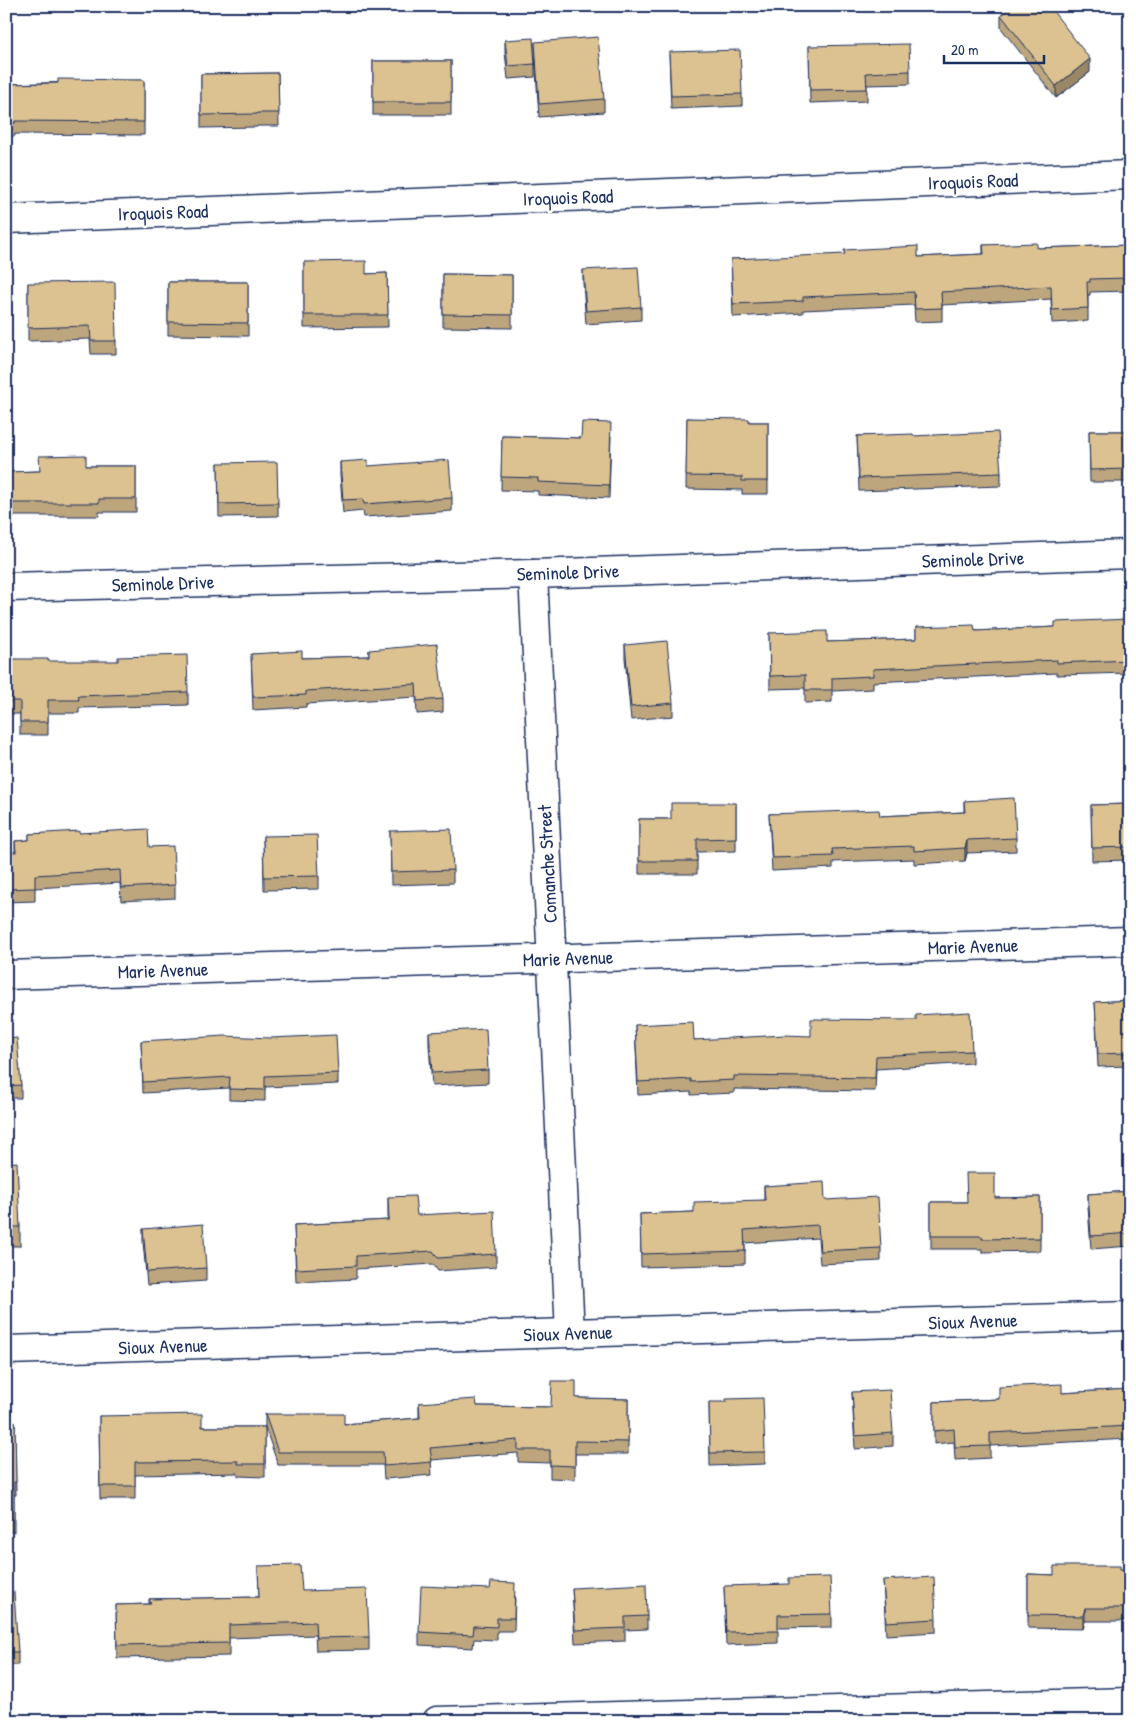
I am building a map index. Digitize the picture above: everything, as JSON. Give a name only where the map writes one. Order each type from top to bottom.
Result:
[{"type":"street","name":"Iroquois Road","points":[[6,218],[1130,175]]},
{"type":"street","name":"Seminole Drive","points":[[6,588],[533,574],[1130,554]]},
{"type":"street","name":"Comanche Street","points":[[533,574],[570,1333]]},
{"type":"street","name":"Marie Avenue","points":[[6,975],[1130,942]]},
{"type":"street","name":"Sioux Avenue","points":[[6,1350],[1130,1316]]},
{"type":"street","points":[[437,1721],[1130,1702]]},
{"type":"building","points":[[1012,6],[1034,6],[1038,12],[1045,6],[1049,6],[1090,59],[1056,86],[1001,15]]},
{"type":"building","points":[[598,37],[604,99],[539,104],[535,42]]},
{"type":"building","points":[[533,38],[535,64],[508,66],[505,40]]},
{"type":"building","points":[[909,44],[910,71],[866,73],[867,89],[810,90],[809,46]]},
{"type":"building","points":[[740,50],[742,94],[671,96],[669,52]]},
{"type":"building","points":[[373,61],[451,61],[451,102],[373,102]]},
{"type":"building","points":[[278,73],[279,113],[201,115],[201,74]]},
{"type":"building","points":[[58,79],[144,80],[144,122],[15,121],[15,123],[6,123],[6,84],[58,83]]},
{"type":"building","points":[[1037,243],[1037,248],[1130,245],[1130,278],[1090,279],[1090,282],[1087,282],[1088,308],[1052,310],[1051,286],[941,292],[942,308],[915,309],[914,292],[803,297],[803,301],[733,304],[731,259],[845,254],[844,250],[918,246],[918,257],[984,254],[983,245]]},
{"type":"building","points":[[366,261],[366,274],[387,273],[388,315],[304,315],[304,262]]},
{"type":"building","points":[[638,267],[641,307],[586,311],[583,270]]},
{"type":"building","points":[[443,274],[512,275],[512,315],[443,314]]},
{"type":"building","points":[[115,282],[116,341],[91,341],[90,326],[28,328],[28,283]]},
{"type":"building","points":[[168,282],[248,282],[248,323],[168,322]]},
{"type":"building","points":[[687,418],[749,419],[749,422],[768,422],[768,481],[742,481],[742,477],[686,476]]},
{"type":"building","points":[[582,422],[611,423],[609,485],[538,482],[538,478],[501,477],[502,436],[581,438]]},
{"type":"building","points":[[1089,431],[1130,431],[1130,469],[1090,470]]},
{"type":"building","points":[[998,432],[1001,473],[859,478],[857,436],[913,434],[913,436]]},
{"type":"building","points":[[86,455],[86,466],[136,466],[136,499],[99,499],[99,503],[6,503],[6,472],[40,471],[39,456]]},
{"type":"building","points":[[368,460],[368,466],[449,460],[452,498],[364,504],[363,499],[343,500],[340,462]]},
{"type":"building","points":[[277,462],[278,503],[219,504],[218,463]]},
{"type":"building","points":[[1130,619],[1130,660],[1057,663],[1057,660],[873,669],[873,676],[832,678],[832,690],[805,690],[805,675],[770,676],[769,633],[827,631],[827,642],[916,639],[916,627],[974,625],[975,631],[1055,627],[1055,622]]},
{"type":"building","points":[[667,641],[673,703],[631,707],[625,645]]},
{"type":"building","points":[[437,644],[443,699],[417,701],[416,684],[306,691],[306,695],[253,697],[251,654],[302,651],[302,658],[369,656],[369,650]]},
{"type":"building","points":[[187,655],[188,692],[78,696],[79,700],[48,700],[48,722],[20,722],[20,701],[6,701],[6,659],[118,661],[118,657]]},
{"type":"building","points":[[1014,798],[1016,838],[967,840],[965,848],[914,851],[914,846],[832,849],[833,856],[772,858],[769,814],[879,810],[880,816],[965,812],[964,801]]},
{"type":"building","points":[[671,803],[736,803],[736,838],[697,839],[697,861],[639,861],[639,819],[671,819]]},
{"type":"building","points":[[1130,804],[1130,847],[1092,848],[1091,805]]},
{"type":"building","points":[[148,829],[149,847],[173,846],[175,885],[121,888],[120,870],[35,875],[35,888],[6,889],[6,852],[16,852],[15,841],[29,840],[29,834]]},
{"type":"building","points":[[451,829],[453,870],[391,872],[390,831]]},
{"type":"building","points":[[317,835],[319,876],[264,877],[263,836]]},
{"type":"building","points":[[1130,1000],[1129,1066],[1128,1053],[1098,1054],[1095,1002]]},
{"type":"building","points":[[970,1012],[972,1051],[876,1056],[875,1078],[734,1076],[734,1080],[691,1082],[691,1079],[638,1082],[635,1025],[693,1022],[694,1040],[785,1035],[811,1036],[811,1019],[916,1020],[916,1015]]},
{"type":"building","points":[[486,1029],[488,1070],[432,1073],[429,1032]]},
{"type":"building","points":[[336,1035],[338,1073],[265,1076],[265,1090],[229,1089],[230,1077],[143,1082],[141,1041],[225,1036],[270,1038]]},
{"type":"building","points":[[17,1038],[21,1085],[6,1086],[6,1039]]},
{"type":"building","points":[[17,1162],[20,1227],[6,1227],[6,1163]]},
{"type":"building","points":[[966,1173],[995,1173],[995,1198],[1040,1197],[1040,1238],[982,1239],[982,1236],[931,1236],[931,1202],[967,1202]]},
{"type":"building","points":[[824,1182],[825,1200],[878,1197],[881,1248],[820,1251],[818,1225],[744,1230],[745,1251],[641,1254],[640,1214],[694,1212],[694,1202],[765,1200],[764,1186]]},
{"type":"building","points":[[1130,1191],[1130,1233],[1091,1236],[1088,1194]]},
{"type":"building","points":[[415,1196],[417,1215],[494,1211],[496,1254],[438,1258],[433,1251],[356,1256],[356,1266],[296,1269],[294,1225],[389,1220],[388,1197]]},
{"type":"building","points":[[203,1224],[206,1268],[147,1272],[143,1229]]},
{"type":"building","points":[[552,1381],[576,1381],[576,1398],[628,1399],[628,1442],[575,1441],[575,1466],[550,1465],[550,1450],[518,1450],[518,1440],[430,1448],[432,1462],[384,1466],[383,1452],[278,1452],[265,1414],[344,1414],[344,1424],[420,1418],[419,1403],[476,1399],[477,1406],[551,1407]]},
{"type":"building","points":[[1062,1384],[1062,1393],[1130,1389],[1130,1426],[990,1433],[990,1446],[955,1447],[954,1429],[934,1431],[934,1402],[999,1399],[999,1387]]},
{"type":"building","points":[[890,1390],[893,1433],[855,1436],[852,1392]]},
{"type":"building","points":[[763,1398],[765,1452],[710,1453],[709,1402],[726,1402],[726,1399]]},
{"type":"building","points":[[202,1414],[202,1427],[265,1427],[265,1464],[238,1464],[238,1461],[135,1462],[135,1486],[100,1486],[99,1416]]},
{"type":"building","points":[[6,1422],[15,1422],[16,1482],[14,1482],[14,1519],[6,1519]]},
{"type":"building","points":[[300,1565],[302,1591],[367,1589],[369,1637],[316,1638],[315,1622],[229,1625],[229,1643],[117,1645],[116,1605],[151,1604],[149,1599],[259,1597],[258,1566]]},
{"type":"building","points":[[1054,1566],[1120,1566],[1120,1570],[1130,1570],[1130,1608],[1085,1608],[1083,1616],[1028,1615],[1028,1574],[1054,1575]]},
{"type":"building","points":[[830,1577],[832,1614],[778,1615],[778,1631],[726,1632],[724,1586],[789,1584],[789,1578]]},
{"type":"building","points":[[934,1577],[936,1619],[886,1622],[883,1580]]},
{"type":"building","points":[[491,1582],[515,1583],[514,1618],[497,1618],[497,1627],[474,1626],[473,1635],[419,1632],[421,1586],[490,1589]]},
{"type":"building","points":[[646,1584],[647,1616],[625,1617],[625,1628],[575,1630],[572,1588]]},
{"type":"building","points":[[14,1592],[18,1652],[6,1652],[6,1593]]}]
